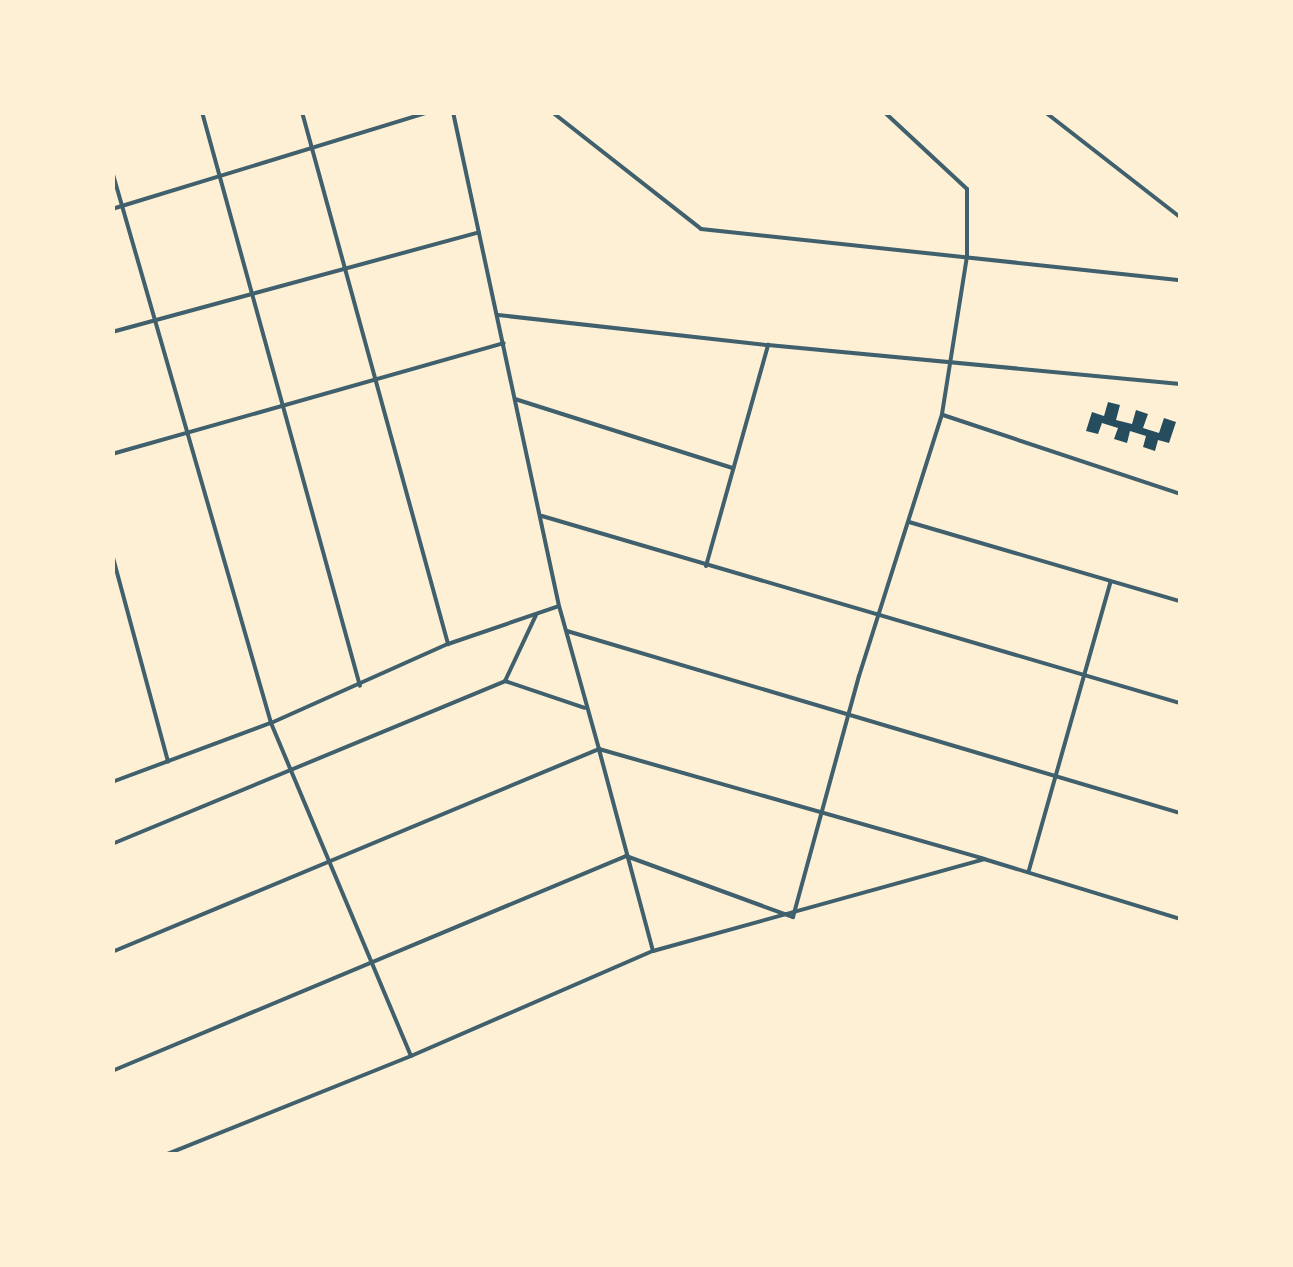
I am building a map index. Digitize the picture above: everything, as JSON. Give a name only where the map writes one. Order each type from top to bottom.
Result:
[{"type":"street","points":[[202,112],[222,176],[248,292],[360,686]]},
{"type":"street","points":[[302,112],[448,644]]},
{"type":"street","points":[[112,209],[430,112]]},
{"type":"street","points":[[552,112],[700,228],[1180,280]]},
{"type":"street","points":[[793,917],[848,715],[942,414],[954,361],[966,258],[967,188],[884,112]]},
{"type":"street","points":[[1044,112],[1180,216]]},
{"type":"street","points":[[457,114],[558,606],[652,951]]},
{"type":"street","points":[[112,172],[257,687],[411,1056]]},
{"type":"street","points":[[112,332],[248,292],[481,232]]},
{"type":"street","points":[[498,315],[1180,384]]},
{"type":"street","points":[[112,454],[504,343]]},
{"type":"street","points":[[706,566],[768,345]]},
{"type":"street","points":[[516,399],[734,468]]},
{"type":"street","points":[[942,414],[1180,494]]},
{"type":"street","points":[[540,516],[881,619],[1180,703]]},
{"type":"street","points":[[909,522],[1180,601]]},
{"type":"street","points":[[112,554],[168,762]]},
{"type":"street","points":[[1029,870],[1111,581]]},
{"type":"street","points":[[112,782],[271,723],[448,644],[558,606]]},
{"type":"street","points":[[112,844],[505,680],[536,615]]},
{"type":"street","points":[[565,630],[1180,813]]},
{"type":"street","points":[[505,680],[588,709]]},
{"type":"street","points":[[112,952],[600,749],[1029,870],[1180,920]]},
{"type":"street","points":[[112,1071],[626,856],[793,917]]},
{"type":"street","points":[[167,1154],[411,1056],[652,951],[793,917],[984,860]]},
{"type":"building","points":[[1108,402],[1120,405],[1116,420],[1132,424],[1136,410],[1148,414],[1143,428],[1159,433],[1164,418],[1176,422],[1169,443],[1158,440],[1155,451],[1143,447],[1146,436],[1130,431],[1127,443],[1114,439],[1118,428],[1102,423],[1098,434],[1086,431],[1092,412],[1104,416]]}]
